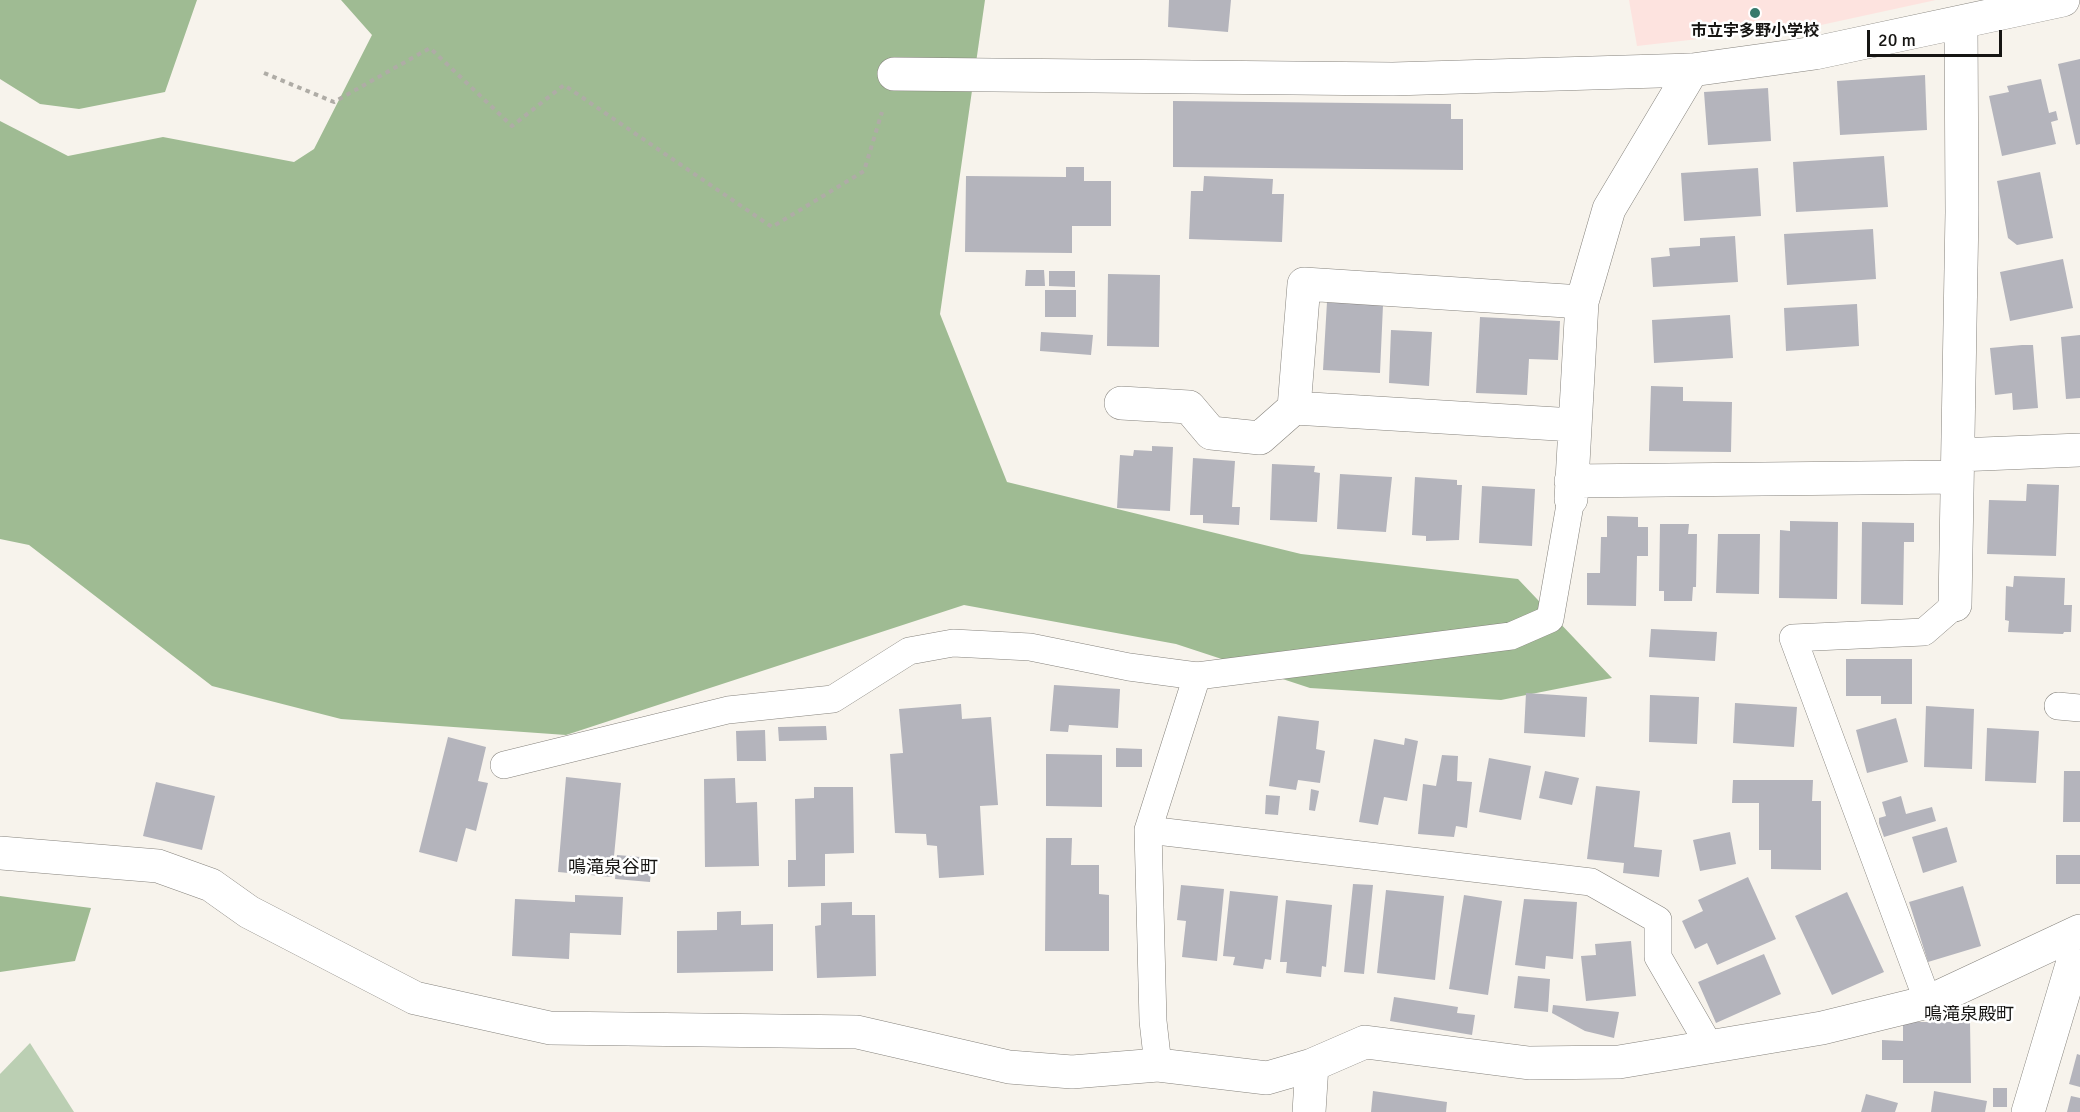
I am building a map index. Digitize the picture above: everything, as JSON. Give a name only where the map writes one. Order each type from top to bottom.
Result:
[{"type":"street","points":[[894,74],[1393,79],[1692,70],[1815,53],[2063,0]]},
{"type":"street","points":[[1955,605],[1962,212],[1961,23]]},
{"type":"street","points":[[1692,70],[1610,209],[1582,302],[1571,490],[1957,466],[2080,450]]},
{"type":"street","points":[[1121,403],[1189,407],[1211,433],[1260,438],[1294,408],[1304,284],[1582,302]]},
{"type":"street","points":[[1294,408],[1574,425]]},
{"type":"street","points":[[0,853],[158,866],[211,885],[249,912],[415,998],[550,1028],[857,1032],[1010,1067],[1072,1072],[1158,1065],[1267,1078],[1312,1065],[1365,1042],[1530,1063],[1619,1062],[1709,1045],[1822,1028],[1928,1002],[2080,931]]},
{"type":"street","points":[[2028,1112],[2080,938]]},
{"type":"street","points":[[1309,1112],[1312,1065]]},
{"type":"lane","points":[[504,765],[728,710],[833,699],[909,651],[953,643],[1030,647],[1129,667],[1197,676],[1511,636],[1550,619],[1571,490]]},
{"type":"lane","points":[[1928,1002],[1793,638],[1924,632],[1955,605]]},
{"type":"lane","points":[[1158,1065],[1153,1021],[1148,830],[1197,676]]},
{"type":"lane","points":[[1148,830],[1591,882],[1658,920],[1658,957],[1709,1045]]},
{"type":"path","points":[[264,73],[334,102],[430,48],[512,126],[564,85],[772,227],[864,171],[894,74]]},
{"type":"shaded area","name":"市立宇多野小学校","points":[[1629,0],[1936,0],[1821,25],[1637,46]]},
{"type":"green space","points":[[0,0],[197,0],[165,92],[79,109],[40,104],[0,79]]},
{"type":"green space","points":[[341,0],[985,0],[940,314],[1007,482],[1301,554],[1518,579],[1612,678],[1501,700],[1310,688],[1176,644],[964,605],[566,735],[341,719],[212,686],[29,545],[0,539],[0,121],[68,156],[163,137],[294,162],[314,149],[372,35]]},
{"type":"green space","points":[[0,896],[91,908],[75,961],[0,972]]},
{"type":"green space","points":[[30,1043],[74,1112],[0,1112],[0,1074]]},
{"type":"building","points":[[1169,0],[1231,0],[1228,32],[1168,27]]},
{"type":"building","points":[[2080,59],[2080,144],[2076,145],[2058,64]]},
{"type":"building","points":[[1925,75],[1927,130],[1840,135],[1837,81]]},
{"type":"building","points":[[2041,79],[2049,113],[2056,111],[2058,120],[2051,122],[2056,144],[2002,156],[1989,96],[2009,92],[2007,86]]},
{"type":"building","points":[[1768,88],[1771,141],[1708,145],[1704,92]]},
{"type":"building","points":[[1173,101],[1451,104],[1451,119],[1463,119],[1463,170],[1173,167]]},
{"type":"building","points":[[1884,156],[1888,207],[1796,212],[1793,162]]},
{"type":"building","points":[[1066,167],[1084,167],[1084,181],[1111,181],[1111,226],[1072,226],[1072,253],[965,252],[966,176],[1066,177]]},
{"type":"building","points":[[1758,168],[1761,216],[1684,221],[1681,173]]},
{"type":"building","points":[[2040,172],[2053,238],[2017,245],[2008,238],[1997,181]]},
{"type":"building","points":[[1204,176],[1273,179],[1272,194],[1284,194],[1282,242],[1189,239],[1191,191],[1203,191]]},
{"type":"building","points":[[1873,229],[1876,279],[1787,285],[1784,234]]},
{"type":"building","points":[[1735,236],[1738,282],[1653,287],[1651,258],[1670,256],[1669,248],[1700,246],[1700,238]]},
{"type":"building","points":[[2063,259],[2073,308],[2010,321],[2000,272]]},
{"type":"building","points":[[1026,270],[1044,270],[1045,286],[1025,286]]},
{"type":"building","points":[[1049,271],[1075,271],[1075,287],[1049,286]]},
{"type":"building","points":[[1108,274],[1160,275],[1159,347],[1107,346]]},
{"type":"building","points":[[1045,290],[1076,290],[1076,317],[1045,317]]},
{"type":"building","points":[[1327,302],[1383,305],[1380,373],[1323,370]]},
{"type":"building","points":[[1857,304],[1859,346],[1786,351],[1784,308]]},
{"type":"building","points":[[1730,315],[1733,358],[1654,363],[1652,320]]},
{"type":"building","points":[[1480,317],[1560,321],[1558,360],[1529,359],[1527,395],[1476,393]]},
{"type":"building","points":[[1391,330],[1432,332],[1429,386],[1389,383]]},
{"type":"building","points":[[1041,332],[1093,335],[1091,355],[1040,351]]},
{"type":"building","points":[[2080,335],[2080,398],[2066,399],[2061,337]]},
{"type":"building","points":[[2033,345],[2038,408],[2013,410],[2012,393],[1995,395],[1990,348]]},
{"type":"building","points":[[1651,386],[1683,387],[1683,401],[1732,402],[1731,452],[1649,451]]},
{"type":"building","points":[[1152,446],[1173,447],[1170,511],[1117,508],[1120,455],[1133,456],[1134,450],[1152,451]]},
{"type":"building","points":[[1193,458],[1235,461],[1232,507],[1240,507],[1239,525],[1203,523],[1203,515],[1190,515]]},
{"type":"building","points":[[1272,464],[1315,466],[1314,472],[1320,473],[1317,522],[1270,520]]},
{"type":"building","points":[[1340,474],[1392,477],[1386,532],[1337,529]]},
{"type":"building","points":[[1415,477],[1457,480],[1457,485],[1462,485],[1459,540],[1426,541],[1426,536],[1412,535]]},
{"type":"building","points":[[2027,484],[2059,485],[2056,556],[1987,554],[1989,500],[2026,501]]},
{"type":"building","points":[[1482,486],[1535,489],[1532,546],[1479,543]]},
{"type":"building","points":[[1607,516],[1638,517],[1638,527],[1648,527],[1648,556],[1637,556],[1636,606],[1587,605],[1587,573],[1600,573],[1601,537],[1607,537]]},
{"type":"building","points":[[1790,521],[1838,522],[1837,599],[1779,598],[1780,530],[1790,531]]},
{"type":"building","points":[[1862,522],[1914,523],[1914,542],[1904,542],[1903,605],[1861,604]]},
{"type":"building","points":[[1660,524],[1689,524],[1688,534],[1697,534],[1696,587],[1693,587],[1692,601],[1664,601],[1664,591],[1659,591]]},
{"type":"building","points":[[1718,534],[1760,534],[1759,594],[1716,593]]},
{"type":"building","points":[[2014,576],[2065,578],[2064,605],[2072,605],[2071,632],[2063,634],[2008,632],[2009,621],[2005,620],[2006,586],[2013,587]]},
{"type":"building","points":[[1651,629],[1717,632],[1715,661],[1649,657]]},
{"type":"building","points":[[1846,659],[1912,659],[1912,704],[1881,704],[1881,696],[1846,696]]},
{"type":"building","points":[[1054,685],[1120,689],[1118,728],[1069,725],[1068,732],[1050,731]]},
{"type":"building","points":[[1526,693],[1587,697],[1585,737],[1524,733]]},
{"type":"building","points":[[1650,695],[1699,697],[1697,744],[1649,742]]},
{"type":"building","points":[[1735,703],[1797,707],[1794,747],[1733,743]]},
{"type":"building","points":[[961,704],[962,719],[991,717],[998,805],[980,806],[984,875],[939,878],[937,846],[927,845],[926,834],[895,833],[890,754],[903,753],[899,709]]},
{"type":"building","points":[[1926,706],[1974,709],[1972,769],[1924,767]]},
{"type":"building","points":[[1278,716],[1319,721],[1316,749],[1325,751],[1320,783],[1298,780],[1296,790],[1269,786]]},
{"type":"building","points":[[1896,718],[1908,762],[1867,773],[1856,730]]},
{"type":"building","points":[[826,726],[827,740],[779,741],[778,727]]},
{"type":"building","points":[[1987,728],[2039,731],[2036,783],[1985,781]]},
{"type":"building","points":[[765,730],[766,761],[737,761],[736,731]]},
{"type":"building","points":[[448,737],[486,747],[478,781],[488,783],[476,831],[466,828],[457,862],[419,852]]},
{"type":"building","points":[[1405,738],[1418,741],[1407,801],[1384,797],[1378,825],[1359,822],[1374,739],[1404,745]]},
{"type":"building","points":[[1116,748],[1142,749],[1142,767],[1116,767]]},
{"type":"building","points":[[1046,754],[1102,755],[1102,807],[1046,806]]},
{"type":"building","points":[[1442,755],[1458,756],[1457,781],[1472,782],[1467,828],[1456,826],[1454,837],[1418,834],[1423,784],[1436,786]]},
{"type":"building","points":[[1489,758],[1531,766],[1521,820],[1479,812]]},
{"type":"building","points":[[1545,771],[1579,778],[1572,805],[1539,798]]},
{"type":"building","points":[[2064,771],[2080,771],[2080,822],[2063,822]]},
{"type":"building","points":[[566,777],[621,783],[612,877],[558,872]]},
{"type":"building","points":[[735,778],[736,803],[757,802],[759,866],[705,867],[704,779]]},
{"type":"building","points":[[1733,780],[1813,780],[1812,801],[1821,801],[1821,870],[1771,869],[1771,850],[1759,850],[1759,803],[1732,803]]},
{"type":"building","points":[[156,782],[215,796],[202,850],[143,836]]},
{"type":"building","points":[[1596,786],[1640,791],[1634,847],[1662,850],[1659,877],[1623,873],[1624,863],[1587,859]]},
{"type":"building","points":[[814,787],[853,787],[854,853],[825,854],[825,886],[788,887],[788,860],[796,860],[795,799],[814,798]]},
{"type":"building","points":[[1311,789],[1319,791],[1315,811],[1309,810]]},
{"type":"building","points":[[1266,795],[1280,796],[1278,815],[1265,814]]},
{"type":"building","points":[[1901,796],[1906,814],[1932,807],[1936,821],[1884,837],[1879,823],[1879,818],[1886,816],[1882,802]]},
{"type":"building","points":[[1947,827],[1957,862],[1923,873],[1912,837]]},
{"type":"building","points":[[1730,832],[1736,864],[1700,871],[1693,840]]},
{"type":"building","points":[[1046,838],[1072,838],[1071,865],[1099,865],[1099,894],[1109,895],[1109,951],[1045,951]]},
{"type":"building","points":[[617,855],[652,858],[650,882],[615,879]]},
{"type":"building","points":[[2056,855],[2080,855],[2080,884],[2056,884]]},
{"type":"building","points":[[1748,877],[1776,939],[1717,965],[1707,943],[1695,949],[1682,921],[1703,911],[1698,900]]},
{"type":"building","points":[[1353,884],[1373,885],[1364,974],[1344,972]]},
{"type":"building","points":[[1181,885],[1224,889],[1217,961],[1182,957],[1186,921],[1177,920]]},
{"type":"building","points":[[1963,886],[1981,946],[1928,962],[1909,902]]},
{"type":"building","points":[[1386,890],[1444,896],[1435,980],[1377,973]]},
{"type":"building","points":[[1230,891],[1278,896],[1271,960],[1265,959],[1263,969],[1233,965],[1235,957],[1223,956]]},
{"type":"building","points":[[1847,892],[1884,972],[1832,995],[1795,916]]},
{"type":"building","points":[[575,895],[623,897],[621,935],[570,933],[569,959],[512,956],[515,899],[575,902]]},
{"type":"building","points":[[1464,895],[1502,901],[1488,995],[1449,989]]},
{"type":"building","points":[[1524,899],[1577,902],[1573,959],[1546,956],[1545,969],[1515,965]]},
{"type":"building","points":[[1286,900],[1332,905],[1326,967],[1322,966],[1321,977],[1286,973],[1287,962],[1280,962]]},
{"type":"building","points":[[852,902],[852,915],[875,915],[876,976],[817,978],[815,926],[821,925],[821,903]]},
{"type":"building","points":[[741,911],[741,925],[773,924],[773,971],[677,973],[677,931],[717,930],[717,912]]},
{"type":"building","points":[[1631,941],[1636,996],[1586,1001],[1581,956],[1596,955],[1595,944]]},
{"type":"building","points":[[1764,954],[1781,994],[1716,1023],[1698,982]]},
{"type":"building","points":[[1518,976],[1550,979],[1548,1012],[1514,1008]]},
{"type":"building","points":[[1394,997],[1458,1007],[1457,1013],[1475,1015],[1472,1035],[1390,1021]]},
{"type":"building","points":[[1553,1005],[1619,1012],[1614,1038],[1585,1031],[1552,1013]]},
{"type":"building","points":[[1903,1022],[1970,1022],[1971,1083],[1903,1083],[1903,1060],[1882,1060],[1882,1040],[1903,1041]]},
{"type":"building","points":[[2077,1054],[2080,1055],[2080,1087],[2069,1084]]},
{"type":"building","points":[[1993,1088],[2007,1088],[2007,1107],[1993,1107]]},
{"type":"building","points":[[1373,1091],[1447,1102],[1446,1112],[1371,1112]]},
{"type":"building","points":[[1934,1091],[1987,1101],[1985,1112],[1931,1112]]},
{"type":"building","points":[[1866,1094],[1898,1103],[1895,1112],[1861,1112]]},
{"type":"building","points":[[2071,1096],[2080,1098],[2080,1112],[2067,1112]]},
{"type":"place","name":"市立宇多野小学校","points":[[1755,13]]},
{"type":"district","name":"鳴滝泉谷町","points":[[613,868]]},
{"type":"district","name":"鳴滝泉殿町","points":[[1969,1015]]}]
